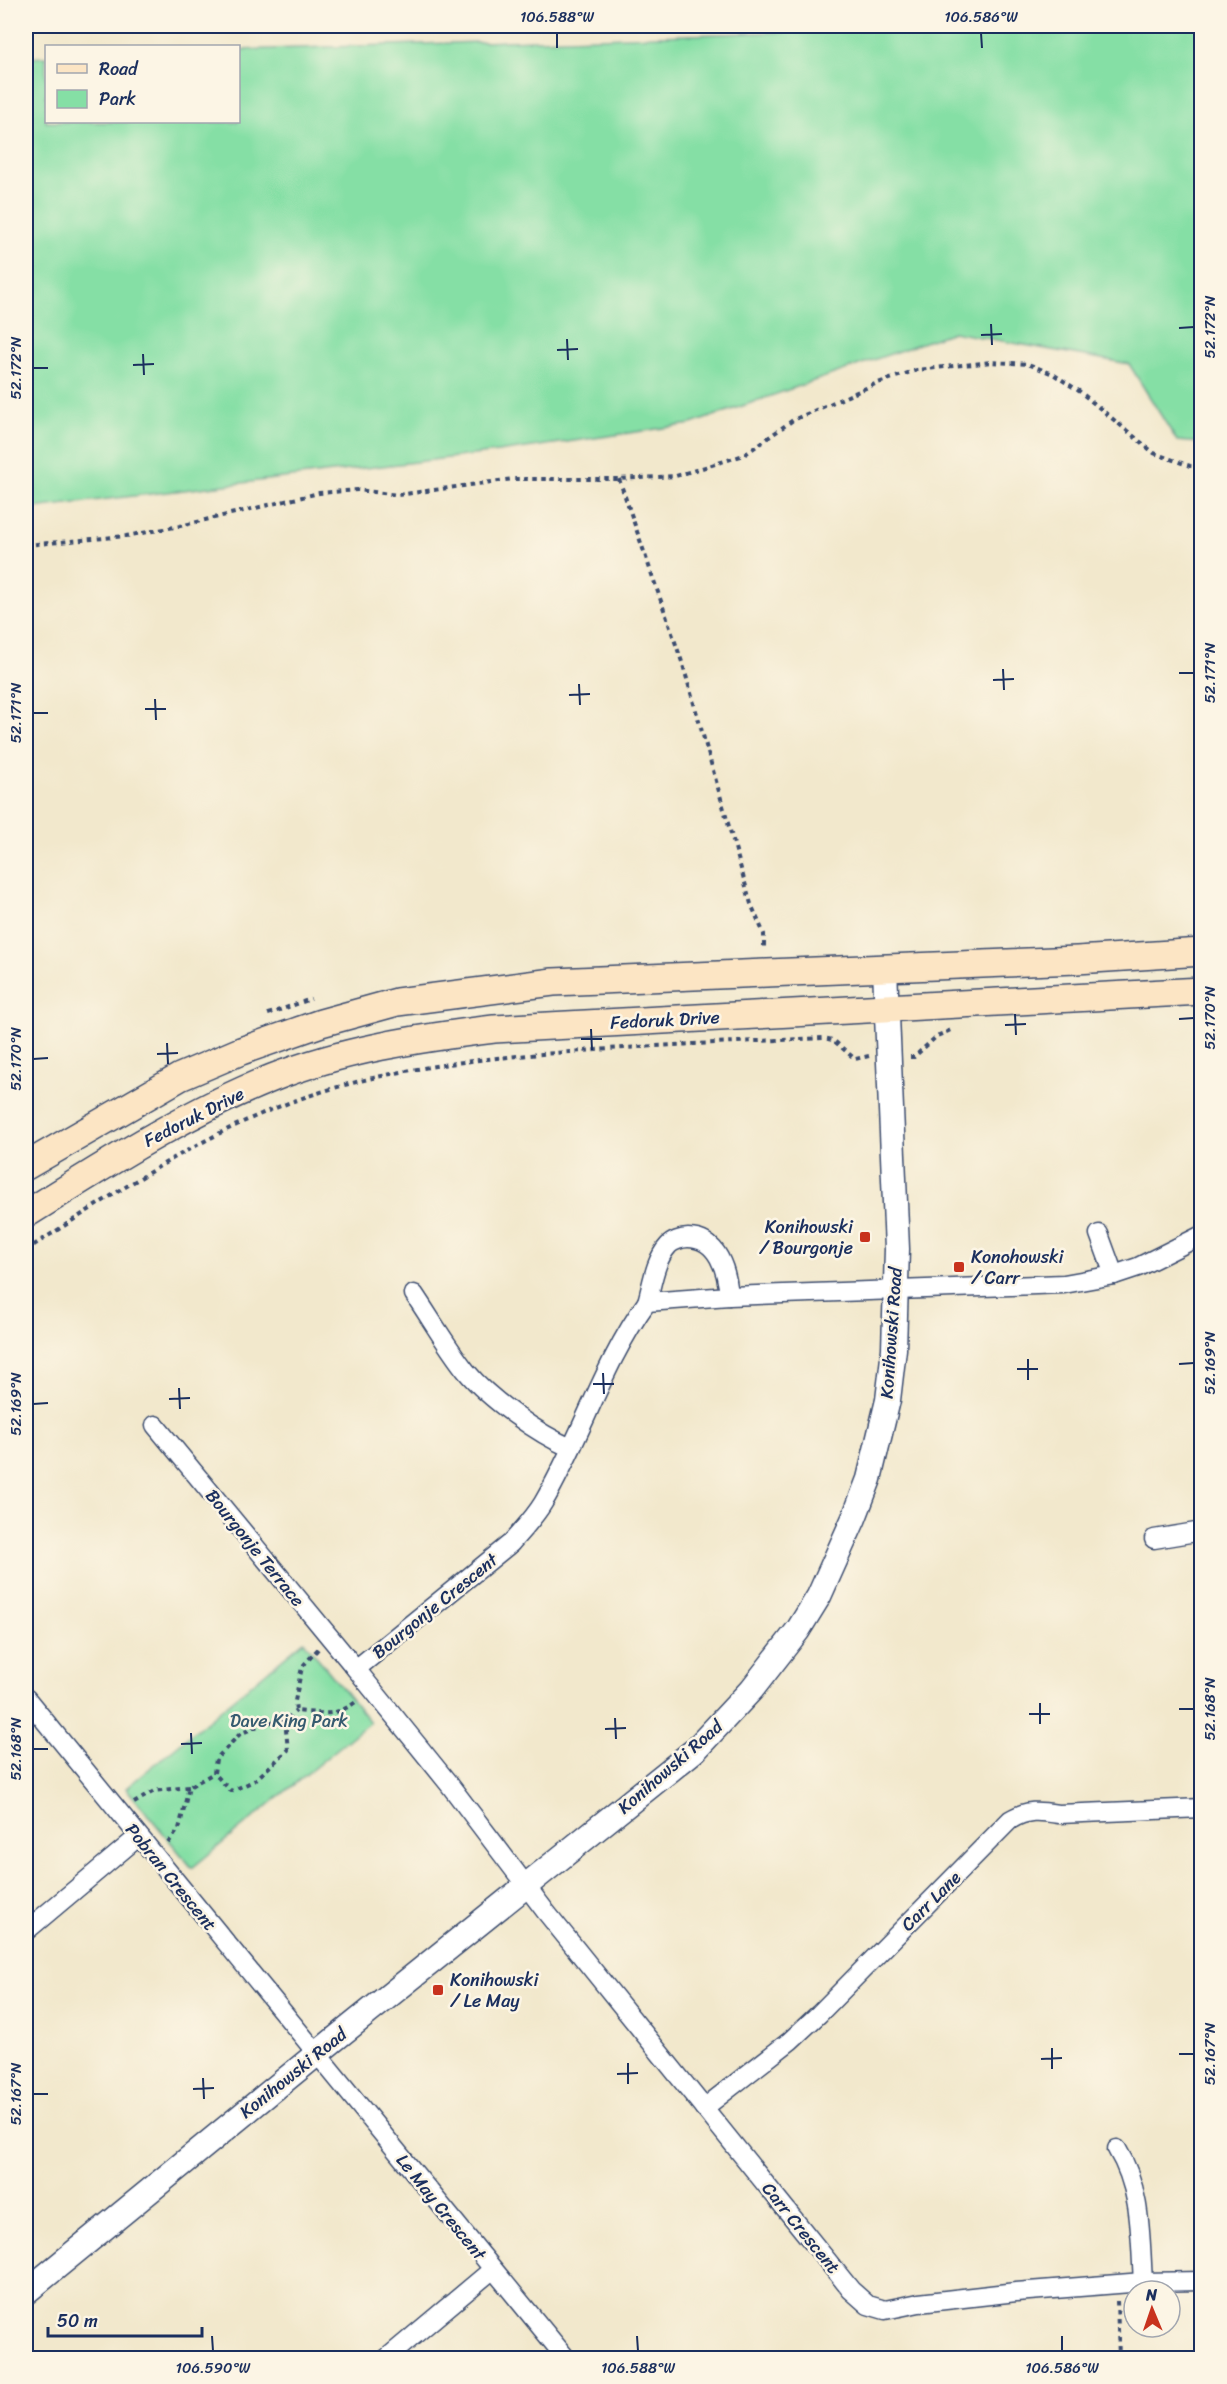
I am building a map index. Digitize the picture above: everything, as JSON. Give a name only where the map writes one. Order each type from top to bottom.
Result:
[{"type":"main road","points":[[26,1166],[180,1077],[241,1051],[310,1026],[397,1002],[553,982],[885,969],[1202,951]]},
{"type":"main road","name":"Fedoruk Drive","points":[[26,1214],[153,1137],[215,1104],[273,1078],[369,1050],[429,1037],[494,1029],[1202,991]]},
{"type":"street","name":"Konihowski Road","points":[[26,2292],[695,1750],[752,1689],[798,1630],[819,1596],[839,1556],[869,1479],[888,1400],[893,1359],[897,1249],[885,969]]},
{"type":"street","points":[[1099,1234],[1114,1275]]},
{"type":"street","points":[[647,1302],[729,1296],[1054,1285],[1114,1275],[1138,1267],[1202,1235]]},
{"type":"street","name":"Bourgonje Crescent","points":[[526,1886],[449,1784],[356,1670],[511,1543],[542,1504],[630,1326],[647,1302],[661,1257],[669,1244],[682,1238],[698,1238],[713,1248],[728,1279],[729,1296]]},
{"type":"street","points":[[414,1294],[466,1371],[483,1389],[554,1441],[571,1448]]},
{"type":"street","name":"Bourgonje Terrace","points":[[154,1425],[356,1670]]},
{"type":"street","points":[[1154,1539],[1202,1531]]},
{"type":"street","name":"Pobran Crescent","points":[[26,1698],[155,1859],[317,2054]]},
{"type":"street","name":"Carr Lane","points":[[704,2108],[804,2027],[1010,1820],[1023,1813],[1039,1811],[1059,1814],[1202,1808]]},
{"type":"street","points":[[26,1931],[138,1837]]},
{"type":"street","name":"Carr Crescent","points":[[526,1886],[850,2290],[868,2305],[885,2310],[941,2300],[1122,2284]]},
{"type":"street","name":"Le May Crescent","points":[[317,2054],[566,2358]]},
{"type":"street","points":[[1117,2149],[1126,2165],[1138,2201],[1143,2279]]},
{"type":"street","points":[[387,2358],[492,2270]]},
{"type":"street","name":"Carr Crescent","points":[[1182,2281],[1202,2281]]},
{"type":"path","points":[[26,545],[126,536],[180,526],[319,493],[358,490],[398,495],[513,479],[619,479],[676,476],[744,455],[793,420],[875,384],[917,370],[991,362],[1028,364],[1053,374],[1079,391],[1154,453],[1190,466],[1202,467]]},
{"type":"path","points":[[619,479],[683,665],[751,904],[764,934],[765,953]]},
{"type":"path","points":[[914,1057],[937,1036],[959,1029]]},
{"type":"path","points":[[26,1250],[164,1163],[260,1114],[345,1084],[411,1070],[477,1060],[641,1047],[823,1038],[833,1040],[855,1059],[889,1056]]},
{"type":"path","points":[[296,1711],[295,1701],[302,1667],[317,1650],[332,1641]]},
{"type":"path","points":[[214,1773],[216,1759],[240,1734],[265,1723],[285,1720],[296,1711],[329,1714],[345,1711],[371,1689]]},
{"type":"path","points":[[214,1773],[231,1791],[254,1781],[288,1750],[285,1720]]},
{"type":"path","points":[[120,1813],[154,1791],[189,1787],[214,1773]]},
{"type":"path","points":[[155,1859],[179,1829],[189,1787]]},
{"type":"path","points":[[1116,2285],[1119,2358]]},
{"type":"green space","points":[[960,26],[1201,26],[1201,443],[1177,441],[1129,364],[953,332],[691,424],[498,452],[26,509],[26,58],[45,57],[45,123],[240,123],[240,50]]},
{"type":"green space","name":"Dave King Park","points":[[304,1641],[370,1722],[192,1868],[126,1788]]},
{"type":"place","name":"Konihowski / Bourgonje","points":[[865,1237]]},
{"type":"place","name":"Konohowski / Carr","points":[[959,1267]]},
{"type":"place","name":"Konihowski / Le May","points":[[438,1990]]}]
